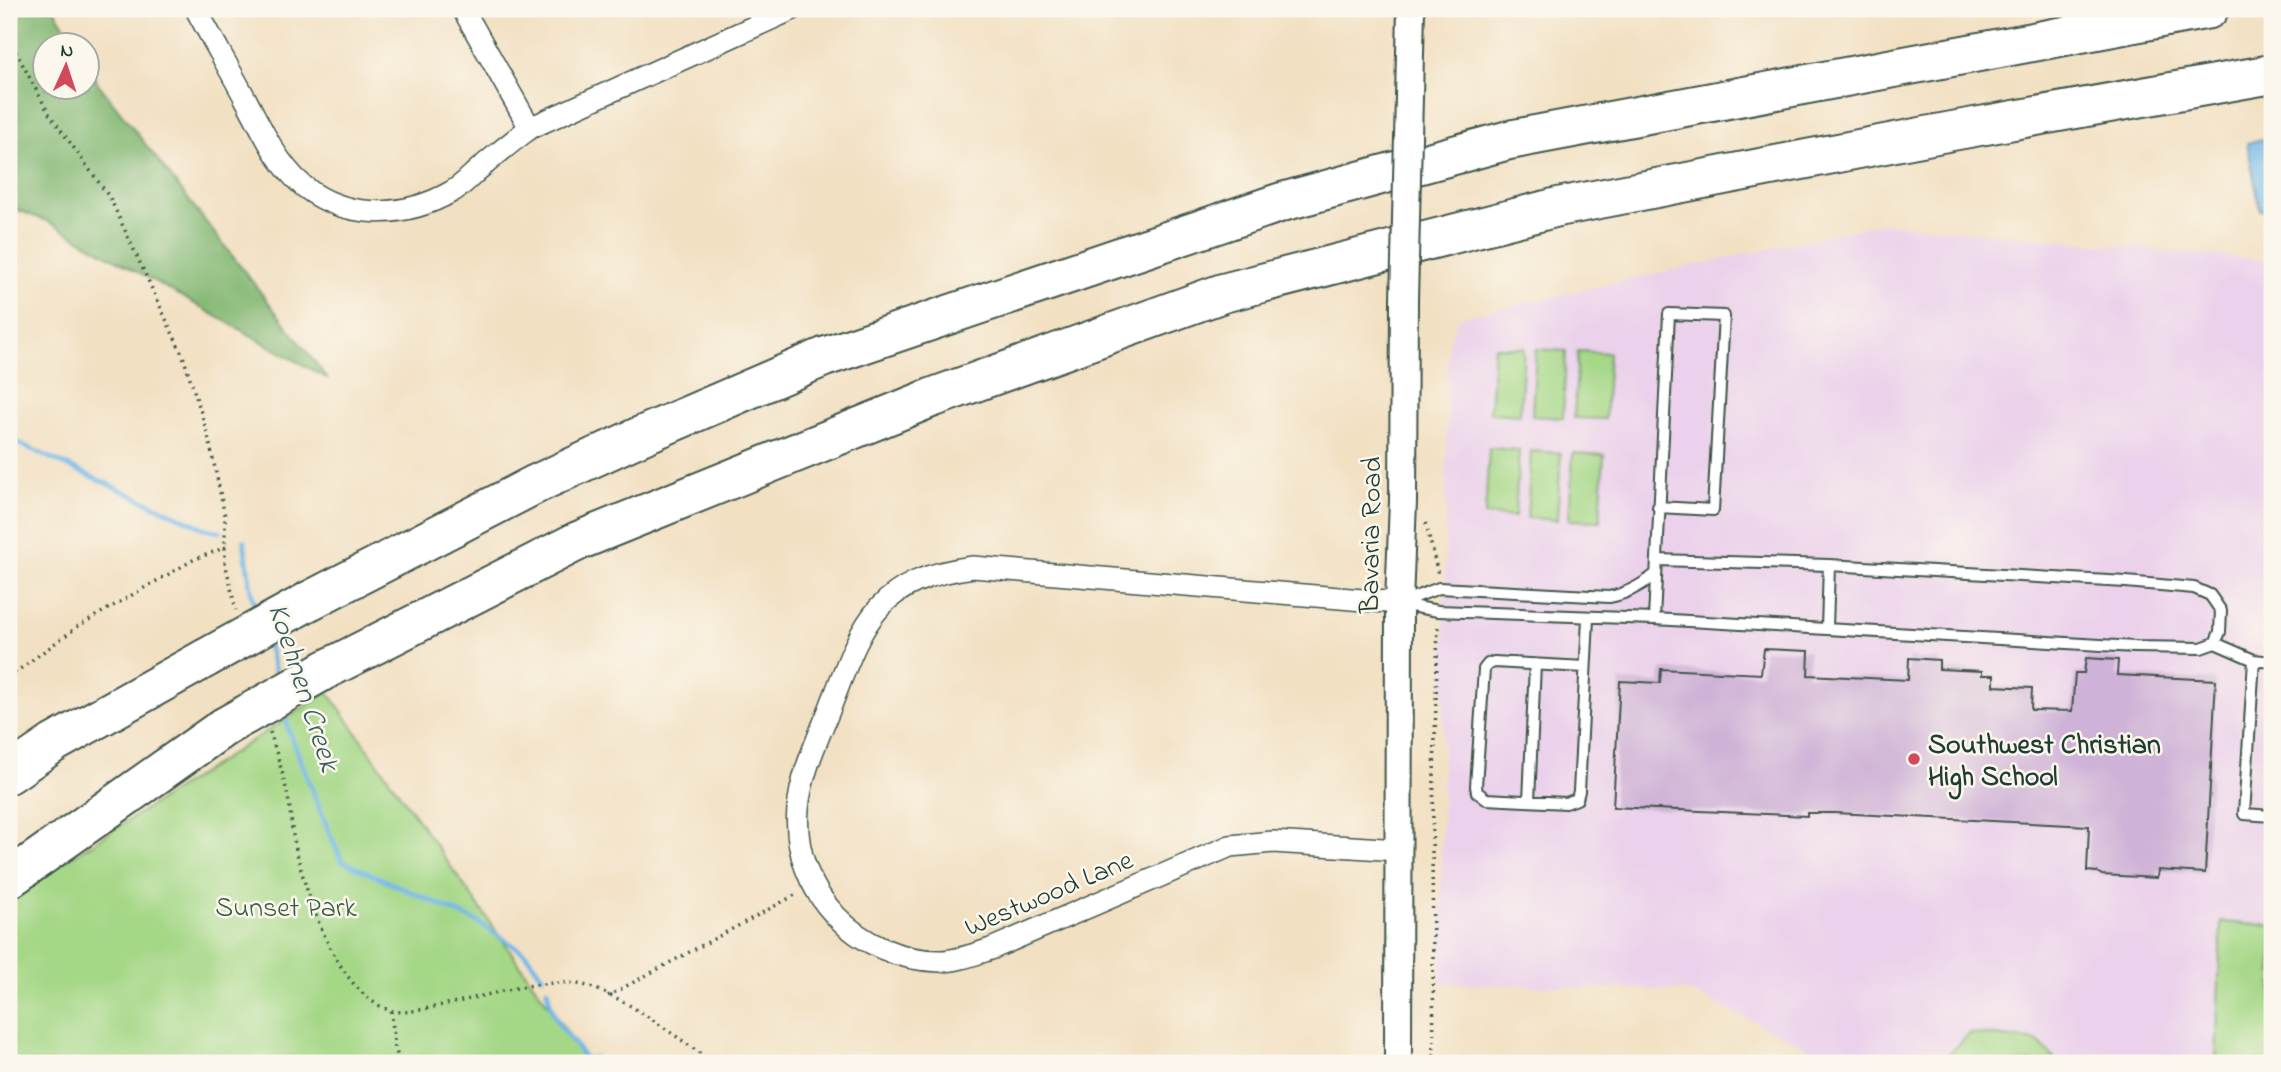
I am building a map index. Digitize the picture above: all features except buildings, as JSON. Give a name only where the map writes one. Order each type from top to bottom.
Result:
[{"type":"highway","points":[[9,774],[54,743],[309,601],[536,484],[824,357],[1282,202],[1509,140],[2209,9]]},
{"type":"highway","points":[[9,879],[224,727],[325,670],[578,541],[931,398],[1223,293],[1558,207],[1952,131],[2272,74]]},
{"type":"street","points":[[196,9],[291,174],[313,193],[337,204],[367,212],[395,212],[420,206],[453,192],[530,128],[793,9]]},
{"type":"street","points":[[463,9],[530,128]]},
{"type":"street","name":"Bavaria Road","points":[[1398,1063],[1399,603],[1411,9]]},
{"type":"street","name":"Westwood Lane","points":[[1399,603],[973,567],[947,570],[919,579],[898,591],[876,610],[857,638],[802,780],[798,810],[799,842],[814,885],[827,908],[844,926],[865,941],[891,953],[942,961],[991,949],[1230,846],[1273,842],[1399,850]]},
{"type":"lane","points":[[1654,619],[1658,507],[1669,314],[1724,316],[1713,510],[1658,507]]},
{"type":"lane","points":[[1399,603],[1438,611],[1654,619],[2135,647],[2202,649],[2215,643],[2220,632],[2221,611],[2210,595],[2194,588],[1829,565],[1657,559]]},
{"type":"lane","points":[[1827,628],[1829,565]]},
{"type":"lane","points":[[1399,603],[1439,588],[1609,597],[1642,584],[1656,574]]},
{"type":"lane","points":[[1608,618],[1609,597]]},
{"type":"lane","points":[[1586,667],[1494,662],[1484,669],[1476,786],[1486,799],[1566,803],[1577,799],[1586,667],[1588,618]]},
{"type":"lane","points":[[2215,643],[2254,660],[2272,662]]},
{"type":"lane","points":[[2254,660],[2244,814],[2272,816]]},
{"type":"lane","points":[[1529,801],[1535,664]]},
{"type":"path","points":[[9,39],[48,111],[110,198],[183,356],[208,435],[225,516],[226,547],[193,560],[80,625],[9,677]]},
{"type":"path","points":[[1423,511],[1438,569],[1439,588]]},
{"type":"path","points":[[1434,1063],[1432,853],[1438,611]]},
{"type":"path","points":[[608,996],[814,885]]},
{"type":"path","points":[[319,923],[353,984],[370,1000],[391,1011],[415,1010],[535,985],[568,983],[588,986],[626,1004],[714,1063]]},
{"type":"path","points":[[391,1011],[395,1048],[400,1063]]},
{"type":"shaded area","points":[[1884,223],[2272,261],[2272,926],[2221,922],[2216,1063],[2059,1063],[2037,1041],[1970,1033],[1940,1063],[1841,1063],[1688,991],[1440,983],[1448,348],[1458,318]]},
{"type":"green space","points":[[9,9],[54,9],[68,32],[32,32],[32,102],[102,102],[102,88],[328,379],[47,221],[9,207]]},
{"type":"green space","points":[[1494,347],[1524,348],[1520,415],[1490,413]]},
{"type":"green space","points":[[1536,349],[1566,351],[1563,418],[1532,416]]},
{"type":"green space","points":[[1578,351],[1609,353],[1605,419],[1574,418]]},
{"type":"green space","points":[[1489,448],[1519,450],[1515,517],[1485,515]]},
{"type":"green space","points":[[1531,451],[1561,453],[1557,520],[1527,518]]},
{"type":"green space","points":[[1573,453],[1604,455],[1600,521],[1569,520]]},
{"type":"green space","name":"Sunset Park","points":[[328,692],[589,1063],[9,1063],[9,897]]},
{"type":"green space","points":[[2221,922],[2272,926],[2272,1063],[2216,1063]]},
{"type":"green space","points":[[1970,1033],[2037,1041],[2059,1063],[1940,1063]]},
{"type":"water","points":[[2272,137],[2272,210],[2260,210],[2247,143]]},
{"type":"waterway","name":"Koehnen Creek","points":[[9,439],[206,529],[220,532]]},
{"type":"waterway","name":"Koehnen Creek","points":[[244,541],[252,596],[258,613]]},
{"type":"waterway","name":"Koehnen Creek","points":[[267,639],[277,680]]},
{"type":"waterway","name":"Koehnen Creek","points":[[284,710],[288,729],[342,861],[478,922],[526,954],[542,976]]},
{"type":"waterway","name":"Koehnen Creek","points":[[547,989],[557,1020],[585,1059],[595,1058],[599,1063]]},
{"type":"place","name":"Southwest Christian High School","points":[[1914,759]]}]
